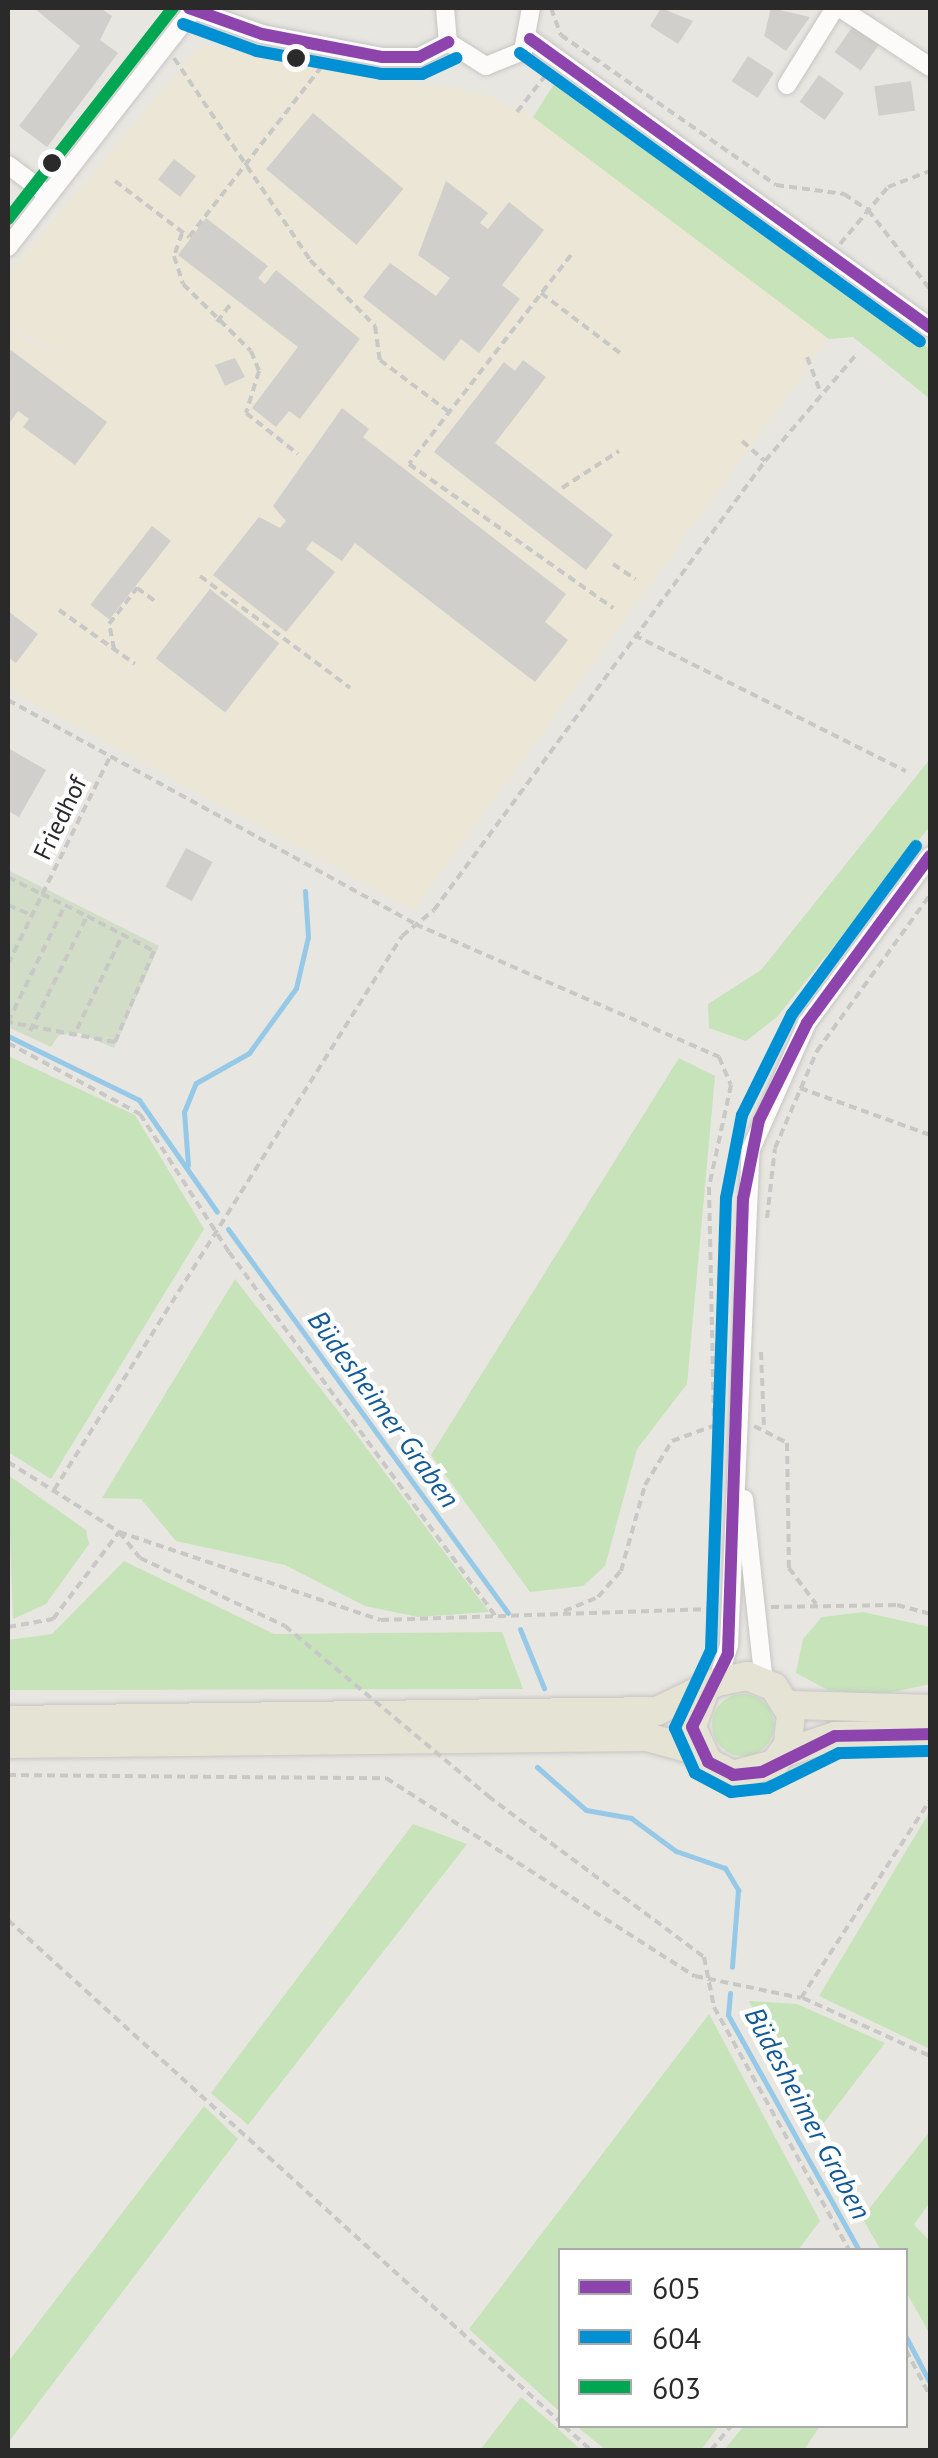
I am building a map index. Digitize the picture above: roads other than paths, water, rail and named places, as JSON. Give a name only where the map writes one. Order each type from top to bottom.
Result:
[{"type":"main road","points":[[8,1720],[642,1712],[711,1687],[764,1682],[788,1705],[930,1710]]},
{"type":"main road","points":[[698,1751],[693,1715],[711,1687]]},
{"type":"main road","points":[[784,1754],[788,1705]]},
{"type":"main road","points":[[8,1744],[646,1737],[698,1751],[720,1770],[748,1776],[784,1754],[834,1736],[930,1734]]},
{"type":"street","points":[[8,247],[47,194],[166,53],[191,8],[335,49],[419,57],[448,42]]},
{"type":"street","points":[[445,8],[448,42]]},
{"type":"street","points":[[448,42],[486,66],[512,60],[530,39],[532,8]]},
{"type":"street","points":[[786,84],[837,8],[930,67]]},
{"type":"street","points":[[530,39],[556,62],[930,327]]},
{"type":"street","points":[[8,165],[47,194]]},
{"type":"street","points":[[711,1687],[730,1608],[743,1199],[759,1120],[807,1023],[930,856]]},
{"type":"street","points":[[738,1424],[751,1608],[764,1682]]},
{"type":"waterway","points":[[188,1165],[184,1112],[196,1083],[249,1053],[296,988],[308,937],[305,891]]},
{"type":"waterway","name":"Büdesheimer Graben","points":[[8,1036],[139,1100],[217,1212]]},
{"type":"waterway","name":"Büdesheimer Graben","points":[[228,1229],[508,1613]]},
{"type":"waterway","name":"Büdesheimer Graben","points":[[520,1629],[544,1688]]},
{"type":"waterway","name":"Büdesheimer Graben","points":[[537,1767],[586,1810],[631,1818],[676,1851],[725,1868],[738,1890],[732,1967]]},
{"type":"waterway","name":"Büdesheimer Graben","points":[[730,1993],[728,2015],[858,2248]]},
{"type":"waterway","name":"Büdesheimer Graben","points":[[908,2341],[930,2383]]}]
